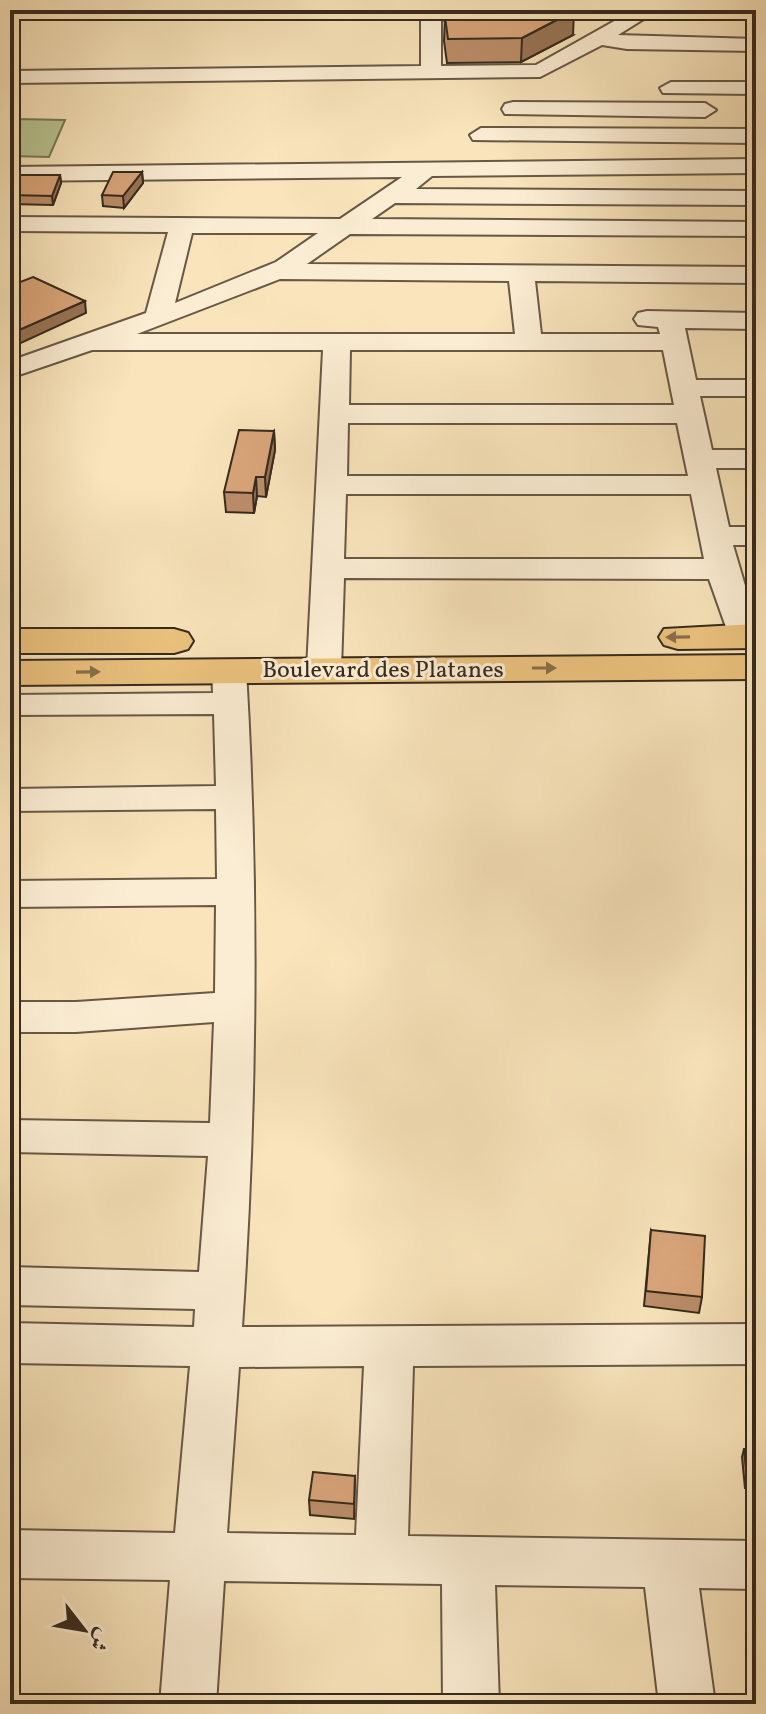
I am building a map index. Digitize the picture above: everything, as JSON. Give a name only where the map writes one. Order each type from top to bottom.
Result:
[{"type":"main road","name":"Boulevard des Platanes","points":[[10,641],[323,655],[752,647]]},
{"type":"main road","name":"Boulevard des Platanes","points":[[10,673],[230,687],[323,655]]},
{"type":"street","points":[[431,72],[442,44],[431,16],[461,10]]},
{"type":"street","points":[[10,77],[540,71],[648,10]]},
{"type":"street","points":[[571,25],[627,43],[756,45]]},
{"type":"street","points":[[621,88],[756,88]]},
{"type":"street","points":[[700,88],[713,110],[721,136]]},
{"type":"street","points":[[513,109],[756,110]]},
{"type":"street","points":[[481,135],[756,136]]},
{"type":"street","points":[[598,167],[599,137]]},
{"type":"street","points":[[559,166],[564,228]]},
{"type":"street","points":[[10,174],[756,166]]},
{"type":"street","points":[[10,370],[275,271],[424,169]]},
{"type":"street","points":[[387,196],[756,198]]},
{"type":"street","points":[[10,224],[756,229]]},
{"type":"street","points":[[158,317],[182,225]]},
{"type":"street","points":[[275,271],[756,275]]},
{"type":"street","points":[[521,273],[528,330]]},
{"type":"street","points":[[88,342],[337,342],[528,330],[671,331],[756,321]]},
{"type":"street","points":[[671,331],[722,569],[752,647]]},
{"type":"street","points":[[323,655],[337,342]]},
{"type":"street","points":[[334,414],[685,401],[756,388]]},
{"type":"street","points":[[331,485],[701,472],[756,459]]},
{"type":"street","points":[[714,536],[756,536]]},
{"type":"street","points":[[327,568],[722,569]]},
{"type":"street","points":[[10,705],[230,687],[237,892],[230,1140],[188,1704]]},
{"type":"street","points":[[10,800],[234,797]]},
{"type":"street","points":[[10,894],[237,892]]},
{"type":"street","points":[[10,1017],[76,1017],[235,1006]]},
{"type":"street","points":[[10,1136],[230,1140]]},
{"type":"street","points":[[10,1286],[220,1291]]},
{"type":"street","points":[[10,1343],[216,1347],[756,1344]]},
{"type":"street","points":[[381,1558],[389,1346]]},
{"type":"street","points":[[10,1554],[198,1554],[756,1565]]},
{"type":"street","points":[[468,1559],[471,1704]]},
{"type":"street","points":[[669,1563],[687,1704]]},
{"type":"green space","points":[[16,119],[65,120],[49,157],[10,156],[10,130]]},
{"type":"building","points":[[448,10],[574,11],[522,38],[448,39],[445,17]]},
{"type":"building","points":[[113,172],[142,172],[123,196],[102,195]]},
{"type":"building","points":[[12,175],[60,175],[52,196],[10,195]]},
{"type":"building","points":[[33,277],[85,301],[10,334],[10,286]]},
{"type":"building","points":[[239,430],[274,431],[265,477],[256,477],[253,493],[224,492]]},
{"type":"building","points":[[651,1230],[705,1236],[702,1297],[646,1291]]},
{"type":"building","points":[[744,1449],[756,1449],[756,1480],[747,1480]]},
{"type":"building","points":[[313,1472],[355,1476],[354,1504],[309,1500]]}]
